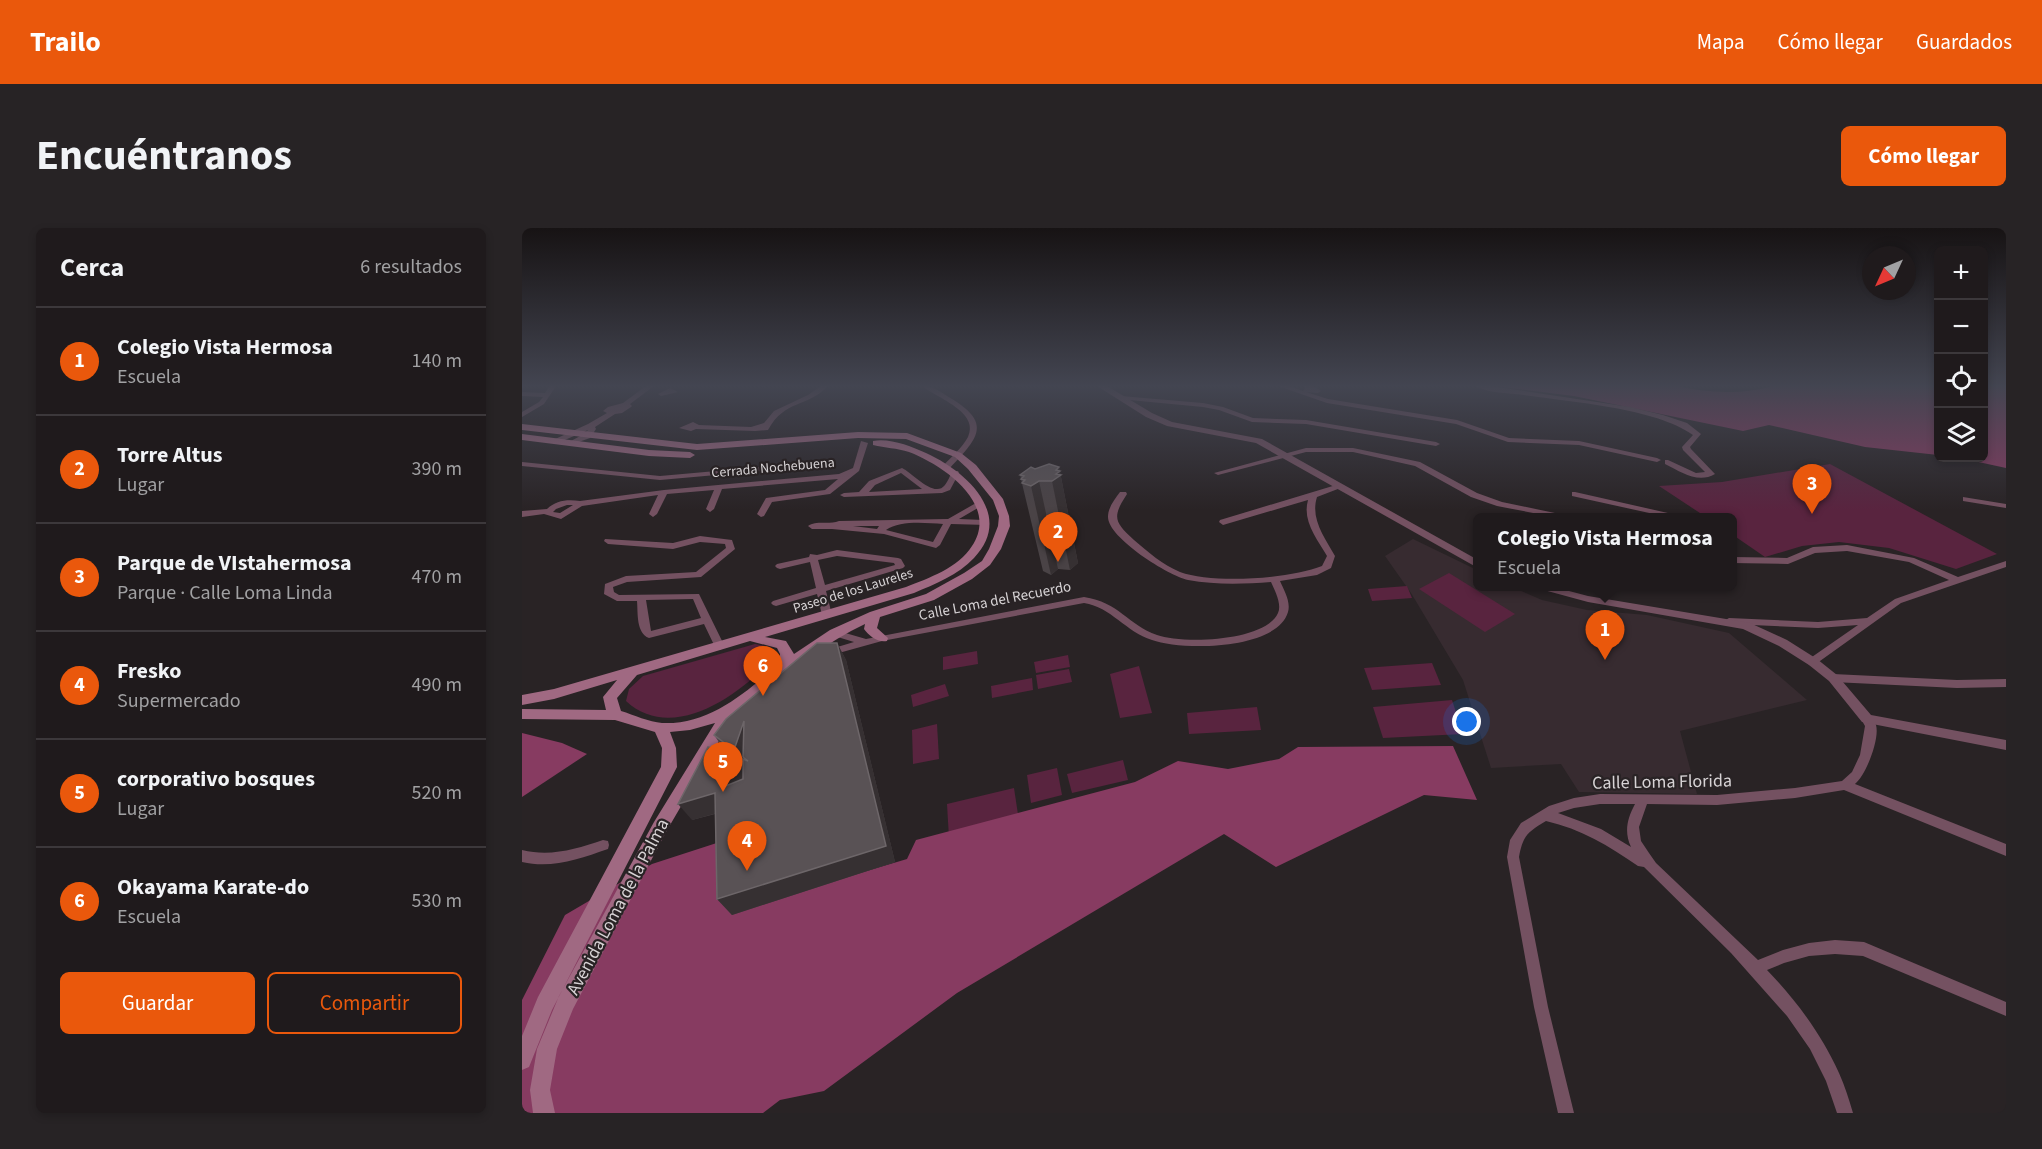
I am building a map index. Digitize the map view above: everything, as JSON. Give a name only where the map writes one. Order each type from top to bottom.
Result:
[{"type":"main road","name":"Paseo de los Laureles","points":[[524,427],[649,453],[686,456],[741,454],[864,443],[897,445],[951,469],[968,486],[979,505],[984,523]]},
{"type":"main road","name":"Paseo de los Laureles","points":[[522,437],[557,440],[574,436],[590,427]]},
{"type":"main road","name":"Paseo de los Laureles","points":[[522,700],[554,694],[634,672],[809,619],[896,601],[920,601],[953,586],[986,563],[995,549],[1004,526],[1004,516],[998,499],[985,480],[958,455],[926,441],[884,434],[697,447],[662,445],[597,427]]},
{"type":"main road","points":[[953,586],[947,579],[979,552],[978,546],[984,523]]},
{"type":"main road","name":"Paseo de los Laureles","points":[[729,713],[787,664],[835,633],[874,615],[910,590],[941,576],[978,546]]},
{"type":"main road","points":[[910,590],[916,593],[920,601]]},
{"type":"main road","points":[[874,615],[870,629],[882,638]]},
{"type":"main road","points":[[809,619],[835,633]]},
{"type":"main road","points":[[740,640],[762,639],[781,644],[787,654],[787,664]]},
{"type":"main road","points":[[615,715],[610,703],[612,692],[634,672]]},
{"type":"main road","points":[[522,714],[615,715],[661,728],[690,725],[729,713]]},
{"type":"main road","name":"Avenida Loma de la Palma","points":[[544,1113],[540,1090],[551,1040],[566,1003],[652,843],[729,713]]},
{"type":"main road","name":"Avenida Loma de la Palma","points":[[522,1060],[545,1004],[669,767],[669,748],[661,728]]},
{"type":"street","points":[[704,427],[755,427]]},
{"type":"street","points":[[844,495],[930,492],[947,488],[951,469],[958,455],[970,444],[976,432],[975,427]]},
{"type":"street","points":[[1187,427],[1252,438],[1473,562]]},
{"type":"street","points":[[1337,427],[1436,444]]},
{"type":"street","points":[[1472,427],[1508,440],[1579,443],[1668,462],[1695,476],[1711,474],[1687,450],[1686,447],[1696,437],[1696,434],[1687,427]]},
{"type":"street","name":"Cerrada Nochebuena","points":[[522,514],[548,512],[552,516],[561,516],[574,511],[579,504],[664,492],[850,473],[856,469],[864,443]]},
{"type":"street","points":[[1218,473],[1306,450],[1336,449],[1403,459],[1486,500],[1546,513]]},
{"type":"street","points":[[522,464],[660,478],[784,467]]},
{"type":"street","points":[[862,494],[872,483],[902,470],[930,492]]},
{"type":"street","points":[[761,514],[769,500],[827,492],[850,473]]},
{"type":"street","points":[[710,509],[719,487]]},
{"type":"street","points":[[1223,522],[1339,487]]},
{"type":"street","points":[[653,514],[664,492]]},
{"type":"street","points":[[1123,494],[1112,514],[1112,521],[1116,528],[1176,573],[1213,581],[1318,573],[1330,562],[1331,556],[1309,512],[1313,496]]},
{"type":"street","points":[[1575,494],[1663,513]]},
{"type":"street","points":[[1966,499],[2006,506]]},
{"type":"street","points":[[836,526],[882,532],[933,546],[940,542],[948,522],[979,505]]},
{"type":"street","points":[[882,532],[882,527],[891,523]]},
{"type":"street","points":[[812,526],[984,523]]},
{"type":"street","points":[[608,541],[672,546],[700,539],[729,542],[731,549],[698,575],[626,579],[608,586],[611,597],[696,596],[720,646]]},
{"type":"street","points":[[1737,560],[1788,561],[1813,550],[1847,548],[1911,560],[1958,581]]},
{"type":"street","points":[[776,603],[898,568],[900,564],[850,553],[813,556],[780,566]]},
{"type":"street","points":[[813,556],[827,615]]},
{"type":"street","points":[[1813,662],[1898,601],[2003,568]]},
{"type":"street","name":"Calle Loma del Recuerdo","points":[[787,664],[882,638],[1084,600],[1096,600],[1106,604],[1143,634],[1158,640],[1214,642],[1241,638],[1265,631],[1282,615],[1284,607],[1274,578]]},
{"type":"street","points":[[1555,591],[1588,599],[1727,621],[1818,625],[1869,620]]},
{"type":"street","points":[[641,598],[646,633],[649,635],[706,620]]},
{"type":"street","points":[[1727,621],[1761,632],[1813,662],[1833,678],[1867,719],[1871,726],[1866,755],[1857,775],[1845,785],[2006,850]]},
{"type":"street","points":[[835,633],[864,642]]},
{"type":"street","points":[[1833,678],[1957,684],[2006,683]]},
{"type":"street","points":[[1867,719],[2006,745]]},
{"type":"street","name":"Calle Loma Florida","points":[[1566,1113],[1541,1007],[1513,858],[1516,840],[1526,827],[1544,815],[1574,803],[1600,799],[1717,800],[1795,793],[1845,785]]},
{"type":"street","points":[[1644,799],[1631,826],[1633,837],[1651,867]]},
{"type":"street","points":[[1544,815],[1576,822],[1606,836],[1651,867],[1757,968],[1821,1054],[1841,1094],[1845,1113]]},
{"type":"street","points":[[522,856],[534,860],[554,860],[603,845]]},
{"type":"street","points":[[1757,968],[1783,955],[1811,948],[1840,945],[1864,949],[2006,1009]]},
{"type":"shaded area","points":[[1725,427],[1759,427],[1743,431]]},
{"type":"shaded area","points":[[1779,427],[1934,427],[1934,455],[1865,447]]},
{"type":"shaded area","points":[[1988,427],[2006,427],[2006,468],[1978,462],[1988,462]]},
{"type":"shaded area","points":[[1830,464],[1997,554],[1956,569],[1889,548],[1839,542],[1802,546],[1765,557],[1737,538],[1737,513],[1700,513],[1659,486],[1722,482]]},
{"type":"shaded area","points":[[1413,539],[1473,568],[1473,591],[1521,591],[1542,600],[1587,610],[1647,615],[1729,633],[1807,700],[1680,731],[1697,794],[1579,792],[1561,764],[1491,768],[1463,680],[1411,593],[1385,556]]},
{"type":"shaded area","points":[[1449,573],[1473,588],[1473,591],[1478,591],[1515,614],[1485,632],[1419,589]]},
{"type":"shaded area","points":[[1407,586],[1412,598],[1372,601],[1368,589]]},
{"type":"shaded area","points":[[755,644],[770,647],[774,656],[769,663],[739,689],[702,710],[682,716],[663,718],[644,713],[626,701],[629,689],[643,676]]},
{"type":"shaded area","points":[[977,651],[978,664],[943,670],[943,657]]},
{"type":"shaded area","points":[[1068,655],[1070,667],[1036,673],[1034,662]]},
{"type":"shaded area","points":[[1432,663],[1441,685],[1372,690],[1364,668]]},
{"type":"shaded area","points":[[1139,666],[1152,713],[1120,718],[1110,674]]},
{"type":"shaded area","points":[[1069,669],[1072,682],[1038,689],[1036,675]]},
{"type":"shaded area","points":[[1032,678],[1033,690],[992,698],[991,686]]},
{"type":"shaded area","points":[[945,684],[949,696],[913,707],[911,695]]},
{"type":"shaded area","points":[[1452,700],[1463,734],[1383,738],[1373,707]]},
{"type":"shaded area","points":[[1257,707],[1261,730],[1189,734],[1187,713]]},
{"type":"shaded area","points":[[937,724],[939,759],[913,764],[912,730]]},
{"type":"shaded area","points":[[522,733],[562,743],[587,754],[522,797]]},
{"type":"shaded area","points":[[1453,746],[1477,800],[1424,795],[1276,867],[1224,834],[957,993],[824,1091],[780,1100],[763,1113],[522,1113],[522,1000],[565,915],[652,864],[729,839],[746,907],[907,859],[916,840],[1135,782],[1178,761],[1228,769],[1279,759],[1298,747]]},
{"type":"shaded area","points":[[1123,760],[1128,780],[1072,793],[1067,774]]},
{"type":"shaded area","points":[[1057,768],[1062,795],[1031,803],[1027,775]]},
{"type":"shaded area","points":[[1014,788],[1019,821],[949,838],[947,804]]},
{"type":"building","points":[[1049,464],[1059,467],[1056,470],[1060,471],[1056,474],[1061,475],[1052,481],[1039,481],[1031,486],[1022,483],[1025,480],[1021,479],[1024,476],[1020,475],[1031,467],[1035,469]]},
{"type":"building","points":[[817,643],[837,643],[886,846],[717,899],[715,793],[678,804],[708,747],[732,755],[723,787],[743,779],[743,759],[748,761],[743,757],[744,721],[734,750],[714,735],[726,719]]},
{"type":"place","name":"Parque de VIstahermosa","points":[[1812,514]]},
{"type":"place","name":"Torre Altus","points":[[1058,562]]},
{"type":"place","name":"Colegio Vista Hermosa","points":[[1605,660]]},
{"type":"place","name":"Okayama Karate-do","points":[[763,696]]},
{"type":"place","name":"corporativo bosques","points":[[723,792]]},
{"type":"place","name":"Fresko","points":[[747,871]]}]
